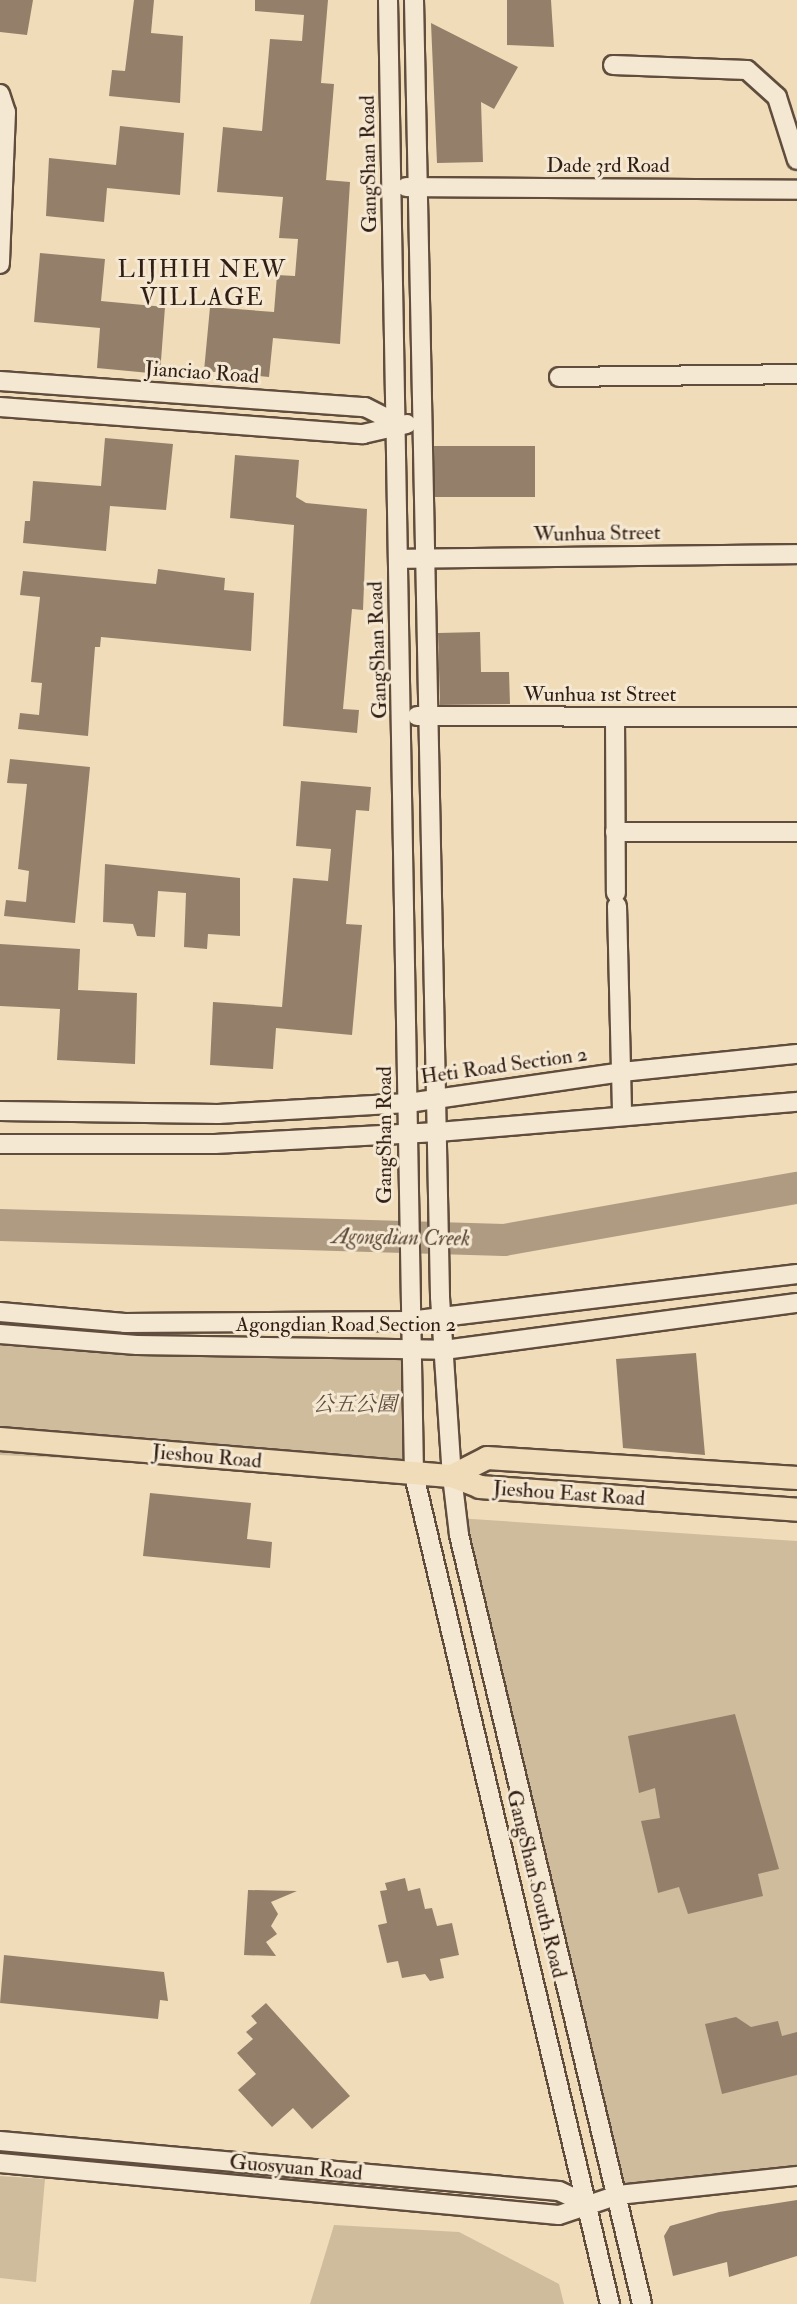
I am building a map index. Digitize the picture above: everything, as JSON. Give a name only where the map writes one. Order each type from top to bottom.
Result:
[{"type":"main road","name":"Jieshou Road","points":[[0,1439],[414,1475],[452,1476]]},
{"type":"main road","name":"Jieshou East Road","points":[[452,1476],[487,1458],[797,1478]]},
{"type":"main road","name":"Jieshou East Road","points":[[452,1476],[480,1487],[797,1510]]},
{"type":"street","name":"GangShan Road","points":[[388,0],[403,717],[410,1321]]},
{"type":"street","points":[[414,0],[438,1097],[436,1165],[440,1297],[452,1476]]},
{"type":"street","points":[[613,65],[747,70],[777,97],[797,160]]},
{"type":"street","points":[[0,94],[6,112],[0,264]]},
{"type":"street","name":"Dade 3rd Road","points":[[393,187],[797,190]]},
{"type":"street","points":[[560,376],[797,374]]},
{"type":"street","name":"Jianciao Road","points":[[0,381],[365,407],[397,423],[423,425]]},
{"type":"street","points":[[232,424],[234,397]]},
{"type":"street","name":"Jianciao Road","points":[[0,407],[363,434],[397,423]]},
{"type":"street","name":"Wunhua Street","points":[[398,559],[797,555]]},
{"type":"street","name":"Wunhua 1st Street","points":[[403,717],[797,717]]},
{"type":"street","points":[[615,718],[616,900],[622,1116]]},
{"type":"street","points":[[615,832],[797,832]]},
{"type":"street","name":"Heti Road Section 2","points":[[0,1111],[218,1114],[408,1103],[622,1072],[797,1054]]},
{"type":"street","points":[[0,1144],[215,1144],[438,1132],[797,1102]]},
{"type":"street","name":"Agongdian Road Section 2","points":[[0,1312],[125,1323],[410,1321],[797,1274]]},
{"type":"street","name":"Agongdian Road Section 2","points":[[0,1334],[137,1345],[444,1350],[797,1303]]},
{"type":"street","points":[[410,1321],[414,1475]]},
{"type":"street","name":"GangShan South Road","points":[[414,1475],[560,2079],[585,2203],[610,2304]]},
{"type":"street","name":"GangShan South Road","points":[[452,1476],[459,1535],[618,2195],[642,2304]]},
{"type":"street","name":"Guosyuan Road","points":[[0,2141],[559,2191],[585,2203]]},
{"type":"street","points":[[178,2180],[181,2157]]},
{"type":"street","name":"Guosyuan Road","points":[[0,2163],[559,2215],[585,2203],[618,2195],[797,2176]]},
{"type":"green space","name":"公五公園","points":[[0,1334],[409,1351],[414,1475],[0,1455]]},
{"type":"green space","points":[[457,1518],[797,1541],[797,2169],[618,2195]]},
{"type":"green space","points":[[0,2176],[45,2179],[36,2282],[0,2278]]},
{"type":"green space","points":[[334,2225],[459,2232],[559,2284],[564,2304],[310,2304]]},
{"type":"building","points":[[0,0],[33,0],[27,35],[0,32]]},
{"type":"building","points":[[134,0],[154,0],[151,33],[183,36],[180,103],[109,96],[112,70],[125,71]]},
{"type":"building","points":[[255,0],[328,0],[321,83],[334,84],[326,180],[350,182],[340,344],[273,338],[269,377],[204,371],[210,307],[274,312],[277,275],[295,276],[298,239],[279,238],[283,197],[217,192],[223,127],[262,131],[270,39],[302,41],[304,15],[255,11]]},
{"type":"building","points":[[507,0],[551,0],[554,47],[507,45]]},
{"type":"building","points":[[431,23],[518,67],[494,109],[481,102],[483,162],[437,163]]},
{"type":"building","points":[[120,126],[184,133],[180,195],[107,188],[104,222],[46,216],[49,158],[116,165]]},
{"type":"building","points":[[40,253],[105,259],[101,301],[165,307],[160,374],[97,368],[100,328],[34,322]]},
{"type":"building","points":[[105,438],[173,444],[166,510],[110,506],[106,551],[23,543],[25,521],[30,521],[33,481],[101,486]]},
{"type":"building","points":[[434,446],[535,446],[535,497],[435,497]]},
{"type":"building","points":[[235,455],[299,460],[296,497],[306,503],[367,509],[363,610],[352,609],[343,709],[359,710],[357,733],[283,726],[294,525],[230,518]]},
{"type":"building","points":[[158,569],[225,578],[224,590],[254,593],[251,651],[101,637],[100,647],[95,647],[88,736],[18,729],[20,713],[39,715],[42,683],[31,682],[40,597],[20,595],[23,571],[156,584]]},
{"type":"building","points":[[480,632],[481,672],[509,672],[510,704],[440,705],[438,633]]},
{"type":"building","points":[[10,759],[90,767],[75,923],[4,916],[6,900],[26,902],[29,871],[18,869],[27,784],[7,783]]},
{"type":"building","points":[[301,781],[371,787],[369,811],[356,810],[346,924],[362,925],[352,1035],[276,1028],[273,1069],[210,1065],[213,1002],[282,1007],[293,878],[328,881],[331,849],[296,846]]},
{"type":"building","points":[[105,864],[240,878],[240,936],[208,934],[207,949],[184,947],[186,893],[158,891],[155,937],[137,936],[133,924],[103,922]]},
{"type":"building","points":[[0,944],[80,949],[78,990],[137,993],[135,1064],[57,1060],[60,1009],[0,1006]]},
{"type":"building","points":[[696,1353],[705,1455],[623,1448],[616,1359]]},
{"type":"building","points":[[150,1493],[251,1503],[247,1539],[272,1542],[270,1568],[143,1556]]},
{"type":"building","points":[[735,1714],[779,1869],[758,1874],[763,1896],[688,1914],[679,1887],[658,1893],[641,1821],[660,1818],[655,1788],[639,1793],[628,1736]]},
{"type":"building","points":[[405,1878],[408,1891],[420,1888],[425,1909],[432,1908],[437,1926],[452,1923],[459,1955],[440,1959],[444,1978],[430,1981],[425,1974],[402,1978],[398,1961],[387,1963],[378,1925],[387,1923],[380,1891],[387,1890],[385,1883]]},
{"type":"building","points":[[248,1890],[297,1891],[271,1902],[278,1914],[271,1926],[277,1934],[266,1942],[276,1956],[244,1955]]},
{"type":"building","points":[[4,1955],[164,1972],[168,2001],[160,2000],[158,2019],[0,2003]]},
{"type":"building","points":[[266,2003],[350,2096],[312,2129],[293,2108],[272,2127],[238,2090],[256,2074],[237,2053],[253,2039],[246,2032],[257,2023],[251,2016]]},
{"type":"building","points":[[736,2017],[751,2027],[778,2021],[782,2036],[797,2032],[797,2075],[722,2094],[705,2024]]},
{"type":"building","points":[[797,2200],[797,2256],[729,2277],[727,2262],[673,2276],[664,2236],[670,2226],[719,2212]]},
{"type":"waterway","name":"Agongdian Creek","points":[[0,1225],[504,1240],[797,1188]]},
{"type":"district","name":"LIJHIH NEW VILLAGE","points":[[202,284]]}]
